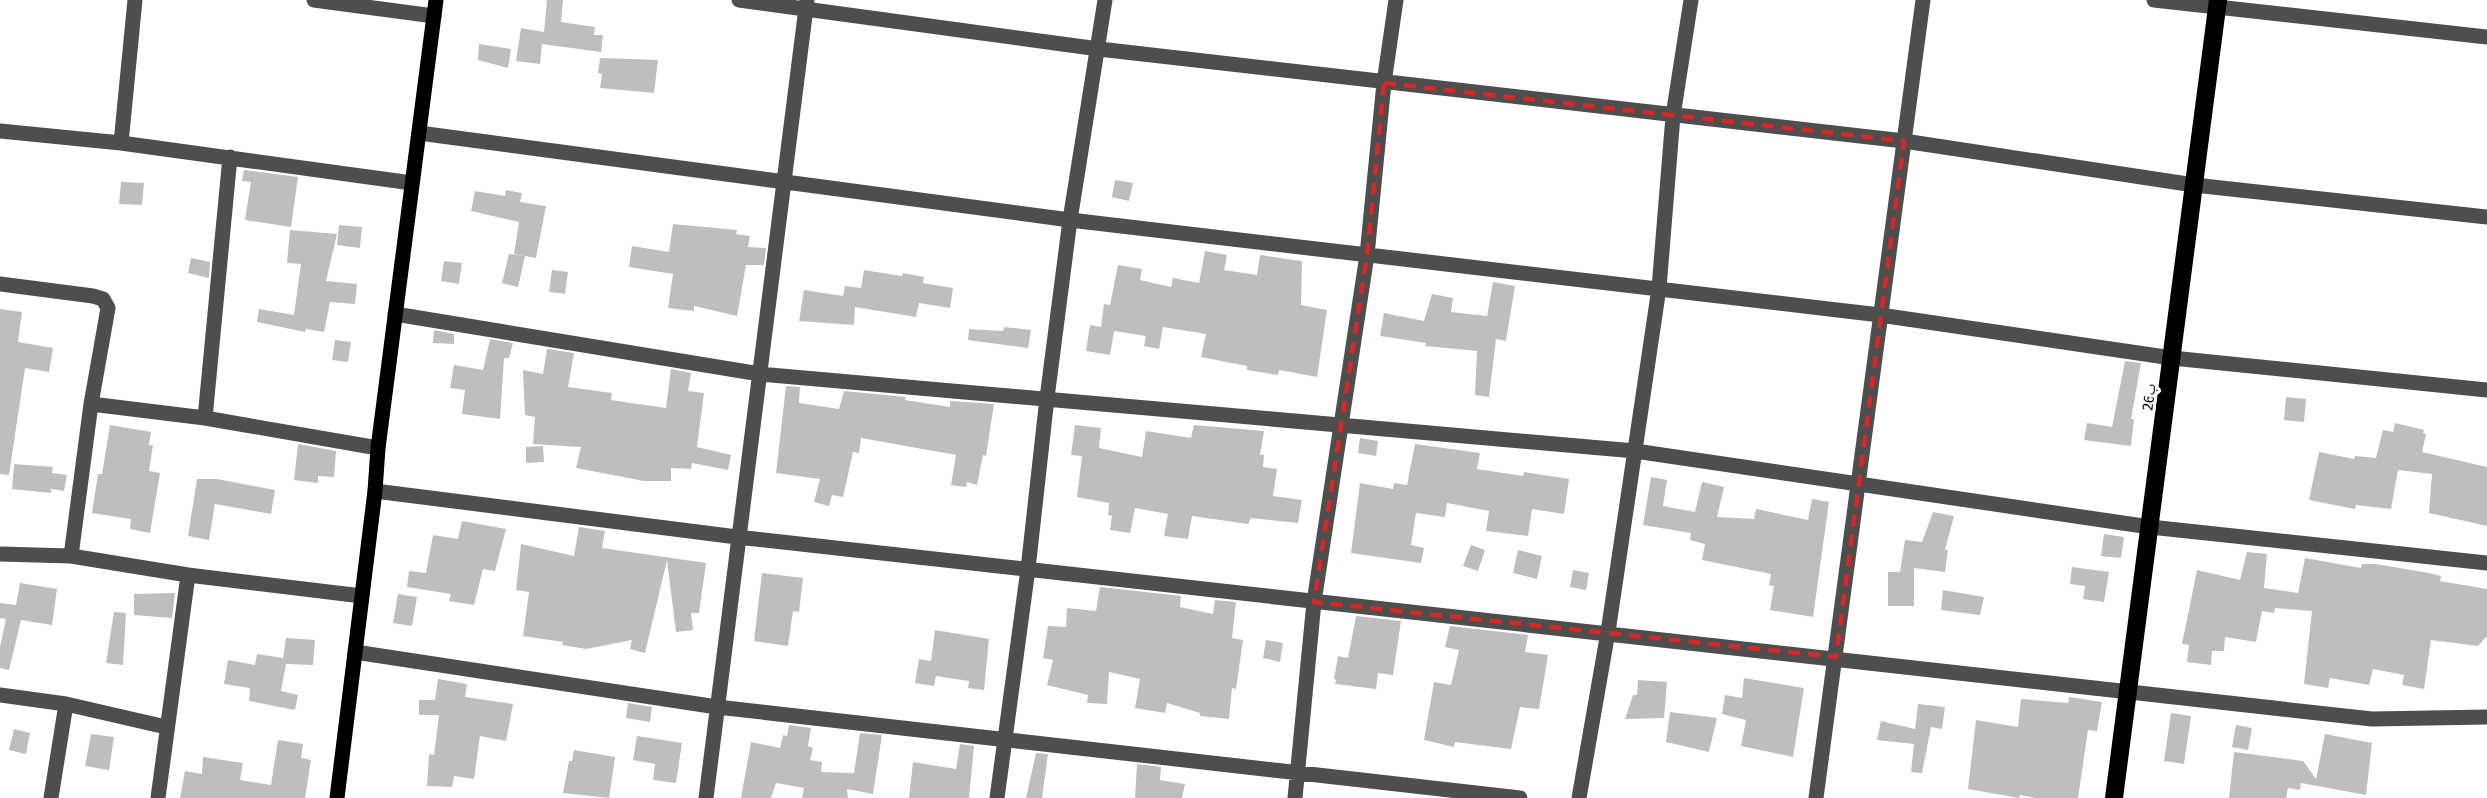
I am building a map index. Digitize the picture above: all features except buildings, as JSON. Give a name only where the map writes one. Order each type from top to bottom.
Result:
[{"type":"highway","name":"26ب","points":[[2114,798],[2218,4]]},
{"type":"main road","points":[[337,798],[375,491],[378,448],[436,0]]},
{"type":"street","points":[[121,143],[135,0]]},
{"type":"street","points":[[314,0],[434,16]]},
{"type":"street","points":[[739,0],[807,4],[1099,49],[1904,141],[2194,185],[2487,218]]},
{"type":"street","points":[[997,798],[1028,569],[1070,220],[1106,0]]},
{"type":"street","points":[[1295,798],[1314,602],[1367,255],[1384,83],[1396,0]]},
{"type":"street","points":[[1579,798],[1608,632],[1659,288],[1673,116],[1691,0]]},
{"type":"street","points":[[1816,798],[1923,0]]},
{"type":"street","points":[[2154,0],[2218,4],[2487,37]]},
{"type":"street","points":[[706,798],[737,537],[807,4]]},
{"type":"street","points":[[0,131],[121,143],[412,183]]},
{"type":"street","points":[[419,133],[1070,220],[1880,315],[2172,358],[2487,390]]},
{"type":"street","points":[[205,418],[230,157]]},
{"type":"street","points":[[0,284],[103,299],[108,308],[91,404],[71,556]]},
{"type":"street","points":[[395,314],[760,374],[1047,398],[1341,427],[1635,451],[2150,527],[2487,562]]},
{"type":"street","points":[[91,404],[205,418],[378,448]]},
{"type":"street","points":[[375,491],[737,537],[1314,602],[1836,657],[2372,719],[2487,717]]},
{"type":"street","points":[[0,554],[71,556],[188,575],[362,596]]},
{"type":"street","points":[[158,798],[188,575]]},
{"type":"street","points":[[355,652],[717,707],[1004,742],[1520,798]]},
{"type":"street","points":[[0,695],[66,704],[166,727]]},
{"type":"street","points":[[51,798],[66,704]]},
{"type":"highlighted area","points":[[1384,83],[1904,141],[1836,657],[1314,602],[1367,255]]}]
